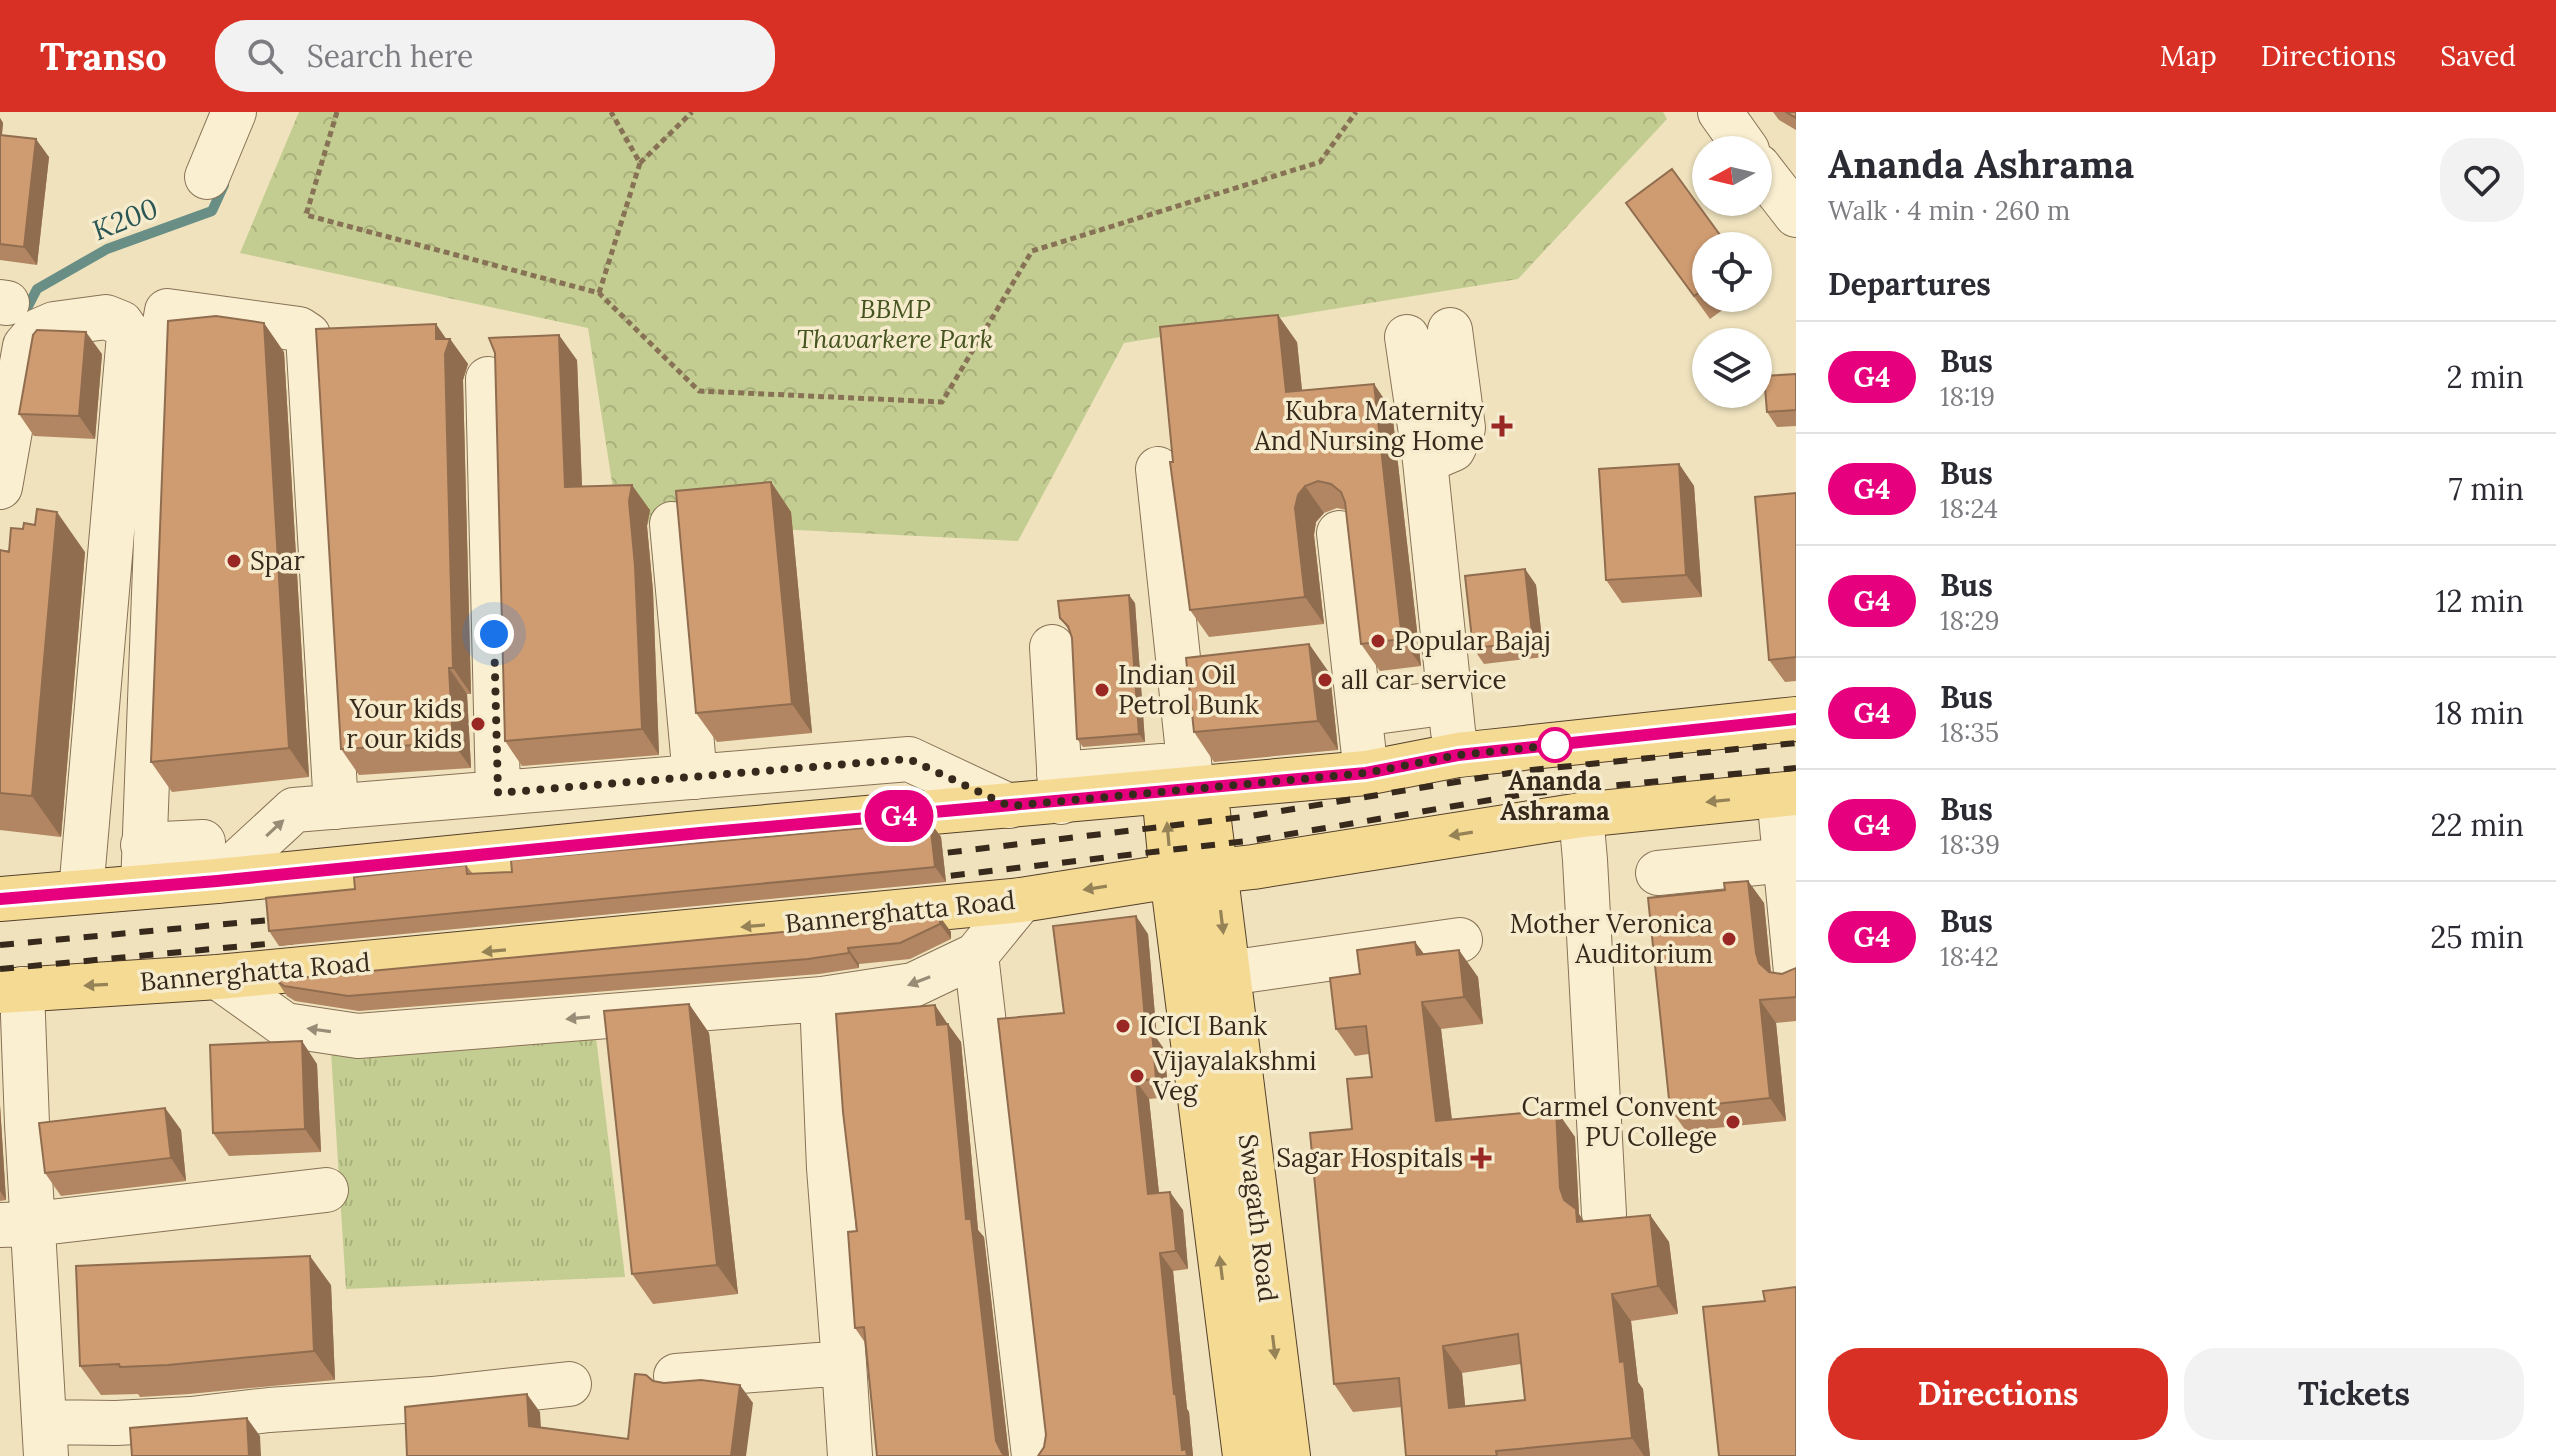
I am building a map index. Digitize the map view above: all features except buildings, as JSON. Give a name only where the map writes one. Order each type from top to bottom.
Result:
[{"type":"main road","points":[[0,899],[81,892],[143,866],[210,862],[339,870],[700,833],[1009,806],[1060,788],[1366,773],[1458,755],[1796,719]]},
{"type":"main road","name":"Swagath Road","points":[[1181,784],[1216,871],[1288,1456]]},
{"type":"main road","name":"Swagath Road","points":[[1181,784],[1172,876],[1245,1456]]},
{"type":"main road","name":"Bannerghatta Road","points":[[11,990],[218,977],[1021,900],[1581,815],[1788,794]]},
{"type":"main road","points":[[1203,1121],[1245,1115]]},
{"type":"street","points":[[207,177],[234,112]]},
{"type":"street","points":[[1720,112],[1737,136]]},
{"type":"street","points":[[143,866],[167,311],[299,329],[308,335],[336,807]]},
{"type":"street","points":[[0,487],[25,346],[38,331],[54,324],[106,317],[121,323],[129,335],[81,892]]},
{"type":"street","points":[[1425,461],[1453,449],[1463,428],[1450,330]]},
{"type":"street","points":[[1407,337],[1425,461],[1458,755]]},
{"type":"street","points":[[488,379],[498,793]]},
{"type":"street","points":[[1158,469],[1168,671],[1181,784]]},
{"type":"street","points":[[672,524],[695,777]]},
{"type":"street","points":[[1339,533],[1366,773]]},
{"type":"street","points":[[1052,647],[1060,788]]},
{"type":"street","points":[[1168,671],[1223,660]]},
{"type":"street","points":[[1360,714],[1450,702]]},
{"type":"street","points":[[210,862],[294,810],[909,759],[1009,806]]},
{"type":"street","points":[[1788,794],[1796,972]]},
{"type":"street","points":[[1581,815],[1604,1214]]},
{"type":"street","points":[[1658,873],[1791,860]]},
{"type":"street","points":[[218,977],[285,1025],[358,1036],[822,999],[913,985],[976,955],[1021,900]]},
{"type":"street","points":[[1228,973],[1460,940]]},
{"type":"street","points":[[976,955],[1034,1456]]},
{"type":"street","points":[[11,990],[16,1224],[45,1439],[116,1423],[432,1399],[569,1384]]},
{"type":"street","points":[[822,999],[829,1168],[850,1456]]},
{"type":"street","points":[[16,1224],[326,1190]]},
{"type":"street","points":[[676,1376],[844,1363]]},
{"type":"path","points":[[337,112],[306,215],[599,293],[699,391],[942,402],[1032,251],[1320,162],[1356,112]]},
{"type":"path","points":[[611,112],[640,163]]},
{"type":"path","points":[[599,293],[640,163],[692,112]]},
{"type":"green space","name":"BBMP Thavarkere Park","points":[[299,112],[1663,112],[1667,119],[1518,279],[1124,343],[1018,541],[618,521],[588,328],[240,253]]},
{"type":"green space","points":[[595,1029],[625,1277],[346,1289],[331,1052]]},
{"type":"waterway","name":"K200","points":[[23,316],[37,289],[107,249],[212,211],[224,185]]},
{"type":"railway","points":[[920,856],[1251,816],[1522,771],[1796,743]]},
{"type":"railway","points":[[923,879],[1255,840],[1525,794],[1796,768]]},
{"type":"railway","points":[[0,945],[291,918]]},
{"type":"railway","points":[[0,969],[298,941]]},
{"type":"bus line","name":"G4","points":[[0,899],[1366,773],[1458,755],[1796,719]]},
{"type":"place","name":"Kubra Maternity And Nursing Home","points":[[1502,426]]},
{"type":"place","name":"Spar","points":[[234,561]]},
{"type":"place","name":"Popular Bajaj","points":[[1378,641]]},
{"type":"place","name":"all car service","points":[[1325,680]]},
{"type":"place","name":"Indian Oil Petrol Bunk","points":[[1102,690]]},
{"type":"place","name":"Your kids r our kids","points":[[478,724]]},
{"type":"place","name":"Ananda Ashrama","points":[[1555,745]]},
{"type":"place","name":"Mother Veronica Auditorium","points":[[1729,939]]},
{"type":"place","name":"ICICI Bank","points":[[1123,1026]]},
{"type":"place","name":"Vijayalakshmi Veg","points":[[1137,1076]]},
{"type":"place","name":"Carmel Convent PU College","points":[[1733,1122]]},
{"type":"place","name":"Sagar Hospitals","points":[[1481,1158]]},
{"type":"route","points":[[494,634],[498,793],[909,759],[1009,806],[1366,773],[1458,755],[1555,745]]}]
